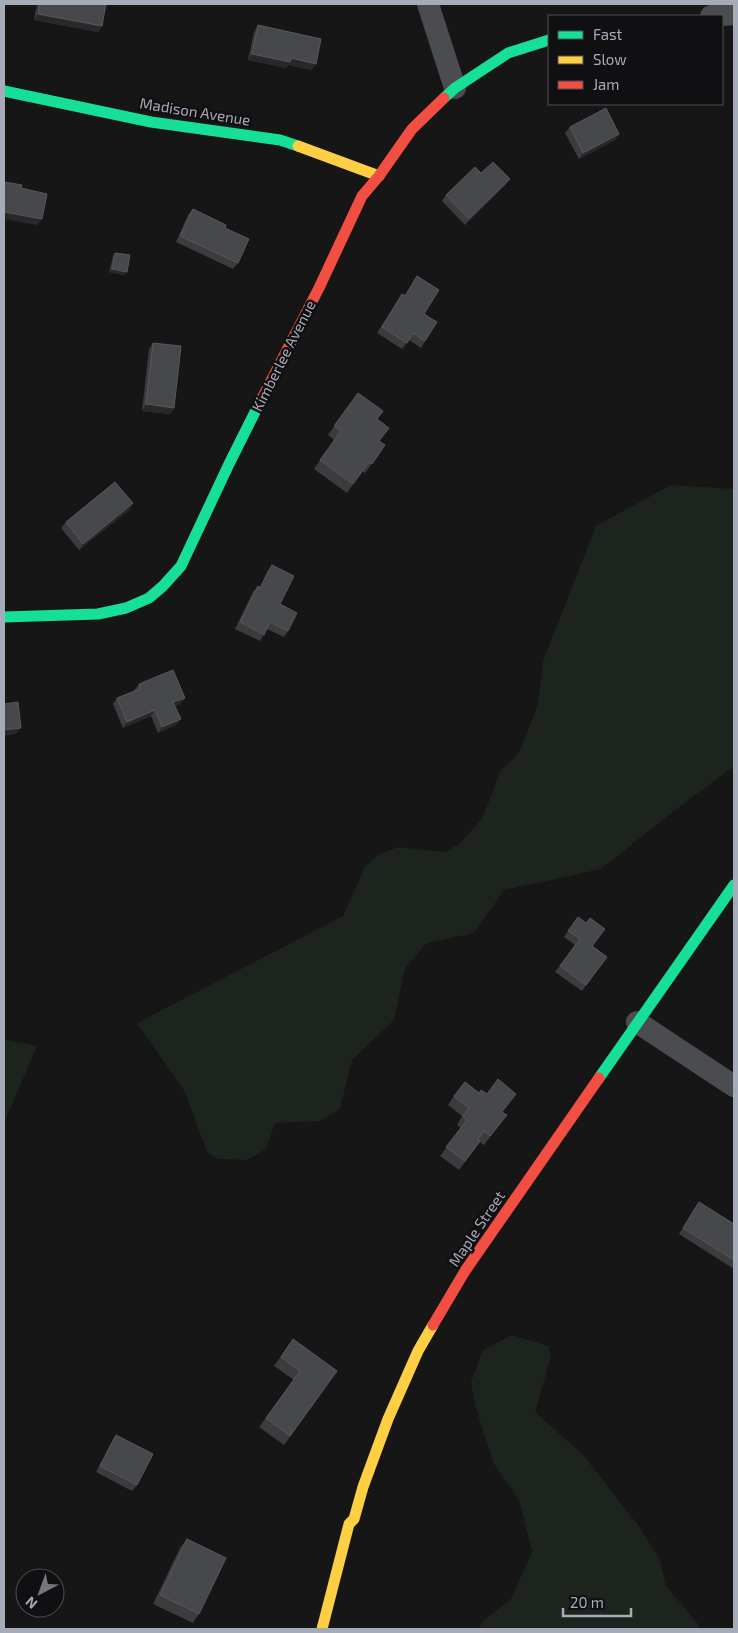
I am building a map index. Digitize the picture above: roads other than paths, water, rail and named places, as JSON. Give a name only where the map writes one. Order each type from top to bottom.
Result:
[{"type":"street","points":[[428,4],[455,88]]},
{"type":"street","name":"Kimberlee Avenue","points":[[4,617],[98,614],[126,608],[149,598],[163,586],[180,566],[233,455],[319,288],[362,196],[412,130],[455,88],[508,53],[548,40]]},
{"type":"street","name":"Madison Avenue","points":[[4,91],[151,122],[280,140],[379,176]]},
{"type":"street","name":"Maple Street","points":[[322,1629],[349,1524],[354,1519],[363,1487],[388,1419],[418,1351],[465,1272],[734,885]]},
{"type":"street","points":[[637,1022],[734,1086]]}]
